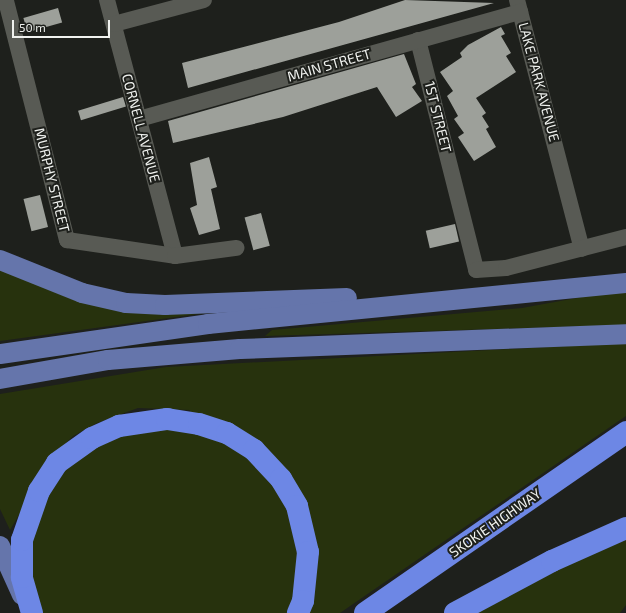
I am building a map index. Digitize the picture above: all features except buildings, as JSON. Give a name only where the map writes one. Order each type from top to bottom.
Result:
[{"type":"highway","points":[[31,613],[22,577],[22,540],[39,491],[57,463],[92,438],[119,426],[168,419],[199,424],[227,433],[254,450],[281,479],[297,506],[308,552],[303,601],[298,613]]},
{"type":"highway","name":"SKOKIE HIGHWAY","points":[[365,613],[626,432]]},
{"type":"highway","points":[[455,613],[552,561],[626,528]]},
{"type":"main road","points":[[0,260],[82,294],[126,303],[165,305],[393,296],[444,302]]},
{"type":"main road","points":[[0,354],[208,324],[626,283]]},
{"type":"main road","points":[[0,379],[108,360],[240,348],[626,334]]},
{"type":"main road","points":[[0,546],[31,613]]},
{"type":"street","name":"CORNELL AVENUE","points":[[107,0],[175,256]]},
{"type":"street","points":[[114,24],[204,0]]},
{"type":"street","name":"MURPHY STREET","points":[[5,1],[67,240],[175,256],[236,248]]},
{"type":"street","name":"MAIN STREET","points":[[139,119],[418,40],[519,6]]},
{"type":"street","name":"LAKE PARK AVENUE","points":[[519,6],[582,249]]},
{"type":"street","name":"1ST STREET","points":[[418,40],[476,270],[506,268],[582,249]]},
{"type":"street","points":[[582,249],[626,237]]},
{"type":"green space","points":[[0,266],[31,281],[220,311],[0,341]]},
{"type":"green space","points":[[626,289],[626,325],[265,336],[272,330],[522,308]]},
{"type":"green space","points":[[626,343],[626,416],[340,613],[306,613],[301,497],[190,414],[190,410],[138,408],[97,423],[73,436],[55,454],[10,530],[0,509],[0,394],[166,367]]},
{"type":"green space","points":[[138,426],[224,436],[278,482],[302,553],[291,613],[40,613],[29,567],[36,516],[73,458]]},
{"type":"green space","points":[[626,536],[626,605],[620,613],[467,613]]}]
